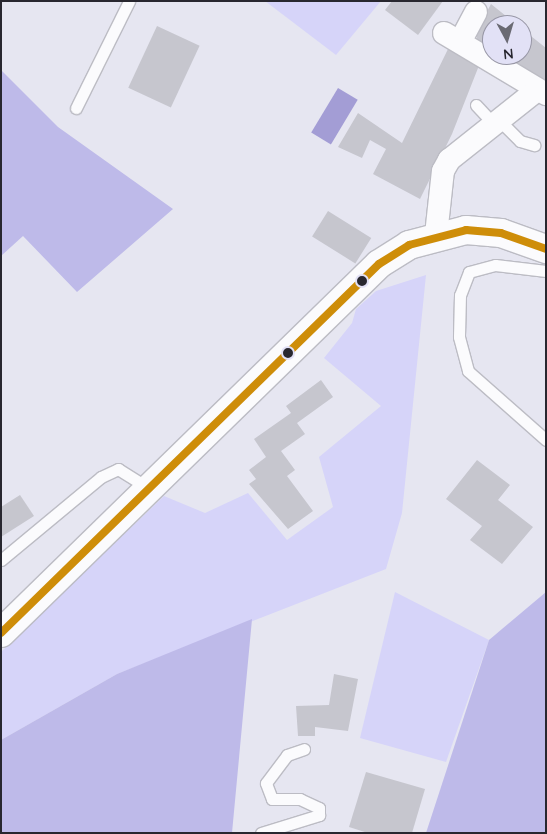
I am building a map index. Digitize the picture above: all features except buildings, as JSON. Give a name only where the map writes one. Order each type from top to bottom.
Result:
[{"type":"street","points":[[436,235],[443,171],[459,149],[495,121],[541,92],[446,33],[476,12]]},
{"type":"street","points":[[1,633],[379,264],[409,244],[436,235],[466,230],[501,233],[546,249]]},
{"type":"lane","points":[[76,108],[129,1]]},
{"type":"lane","points":[[476,104],[520,141],[534,146]]},
{"type":"lane","points":[[546,271],[495,265],[469,272],[460,295],[458,337],[468,371],[546,440]]},
{"type":"lane","points":[[1,560],[110,473],[118,469],[150,489]]},
{"type":"lane","points":[[261,833],[319,815],[319,808],[300,799],[272,799],[266,783],[287,755],[304,749]]},
{"type":"shaded area","points":[[265,1],[381,1],[336,55]]},
{"type":"shaded area","points":[[1,70],[58,127],[173,209],[77,292],[23,236],[1,256]]},
{"type":"shaded area","points":[[338,88],[358,100],[331,144],[311,133]]},
{"type":"shaded area","points":[[426,275],[402,513],[386,569],[117,674],[1,740],[1,652],[164,496],[205,513],[248,493],[287,540],[333,507],[319,457],[381,406],[324,358],[352,323],[356,309],[376,291]]},
{"type":"shaded area","points":[[395,592],[489,640],[446,762],[360,738]]},
{"type":"shaded area","points":[[546,592],[546,833],[426,833],[489,640]]},
{"type":"shaded area","points":[[252,619],[232,833],[1,833],[1,740],[117,674]]},
{"type":"transit line","points":[[1,633],[379,264],[409,245],[466,230],[501,233],[546,249]]}]
